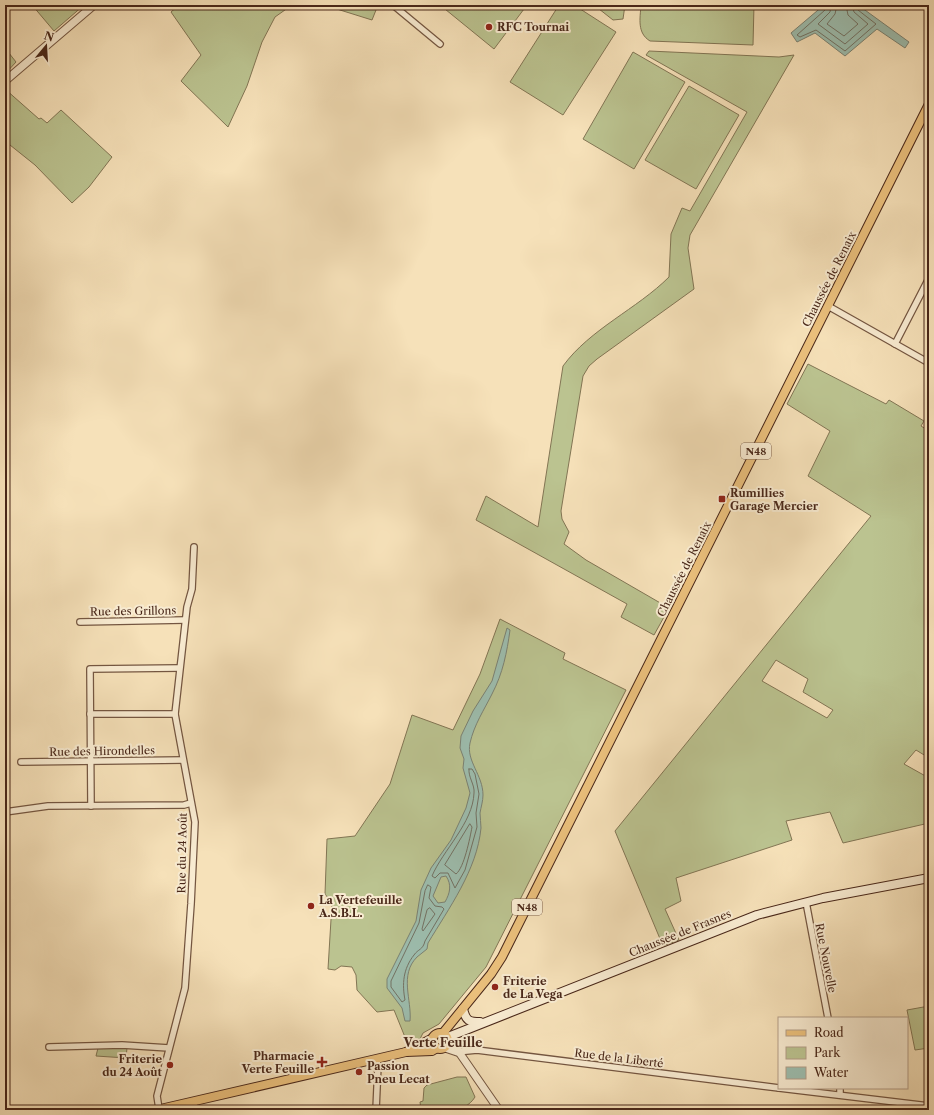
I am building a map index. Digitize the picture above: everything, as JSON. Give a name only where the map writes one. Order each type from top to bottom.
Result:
[{"type":"main road","name":"Chaussée de Renaix","points":[[444,1042],[450,1023],[464,1009],[502,957],[929,104]]},
{"type":"main road","name":"Chaussée de Frasnes","points":[[444,1042],[485,1022],[756,915],[806,902],[929,878]]},
{"type":"main road","points":[[464,1009],[466,1018],[470,1022],[485,1022]]},
{"type":"main road","name":"N48","points":[[158,1110],[406,1052],[432,1051],[444,1042],[437,1034],[433,1038],[406,1052]]},
{"type":"street","points":[[5,81],[94,5]]},
{"type":"street","points":[[393,5],[440,44]]},
{"type":"street","points":[[895,344],[929,278]]},
{"type":"street","points":[[828,306],[929,363]]},
{"type":"street","name":"Rue du 24 Août","points":[[158,1110],[157,1096],[185,988],[194,822],[175,714],[185,620],[192,589],[194,547]]},
{"type":"street","name":"Rue des Grillons","points":[[80,622],[185,620]]},
{"type":"street","points":[[91,806],[90,669],[179,668]]},
{"type":"street","points":[[90,714],[175,714]]},
{"type":"street","name":"Rue des Hirondelles","points":[[21,762],[183,760]]},
{"type":"street","points":[[5,812],[48,806],[184,805],[191,803]]},
{"type":"street","name":"Rue Nouvelle","points":[[806,902],[828,1017]]},
{"type":"street","points":[[444,1042],[457,1052],[499,1110]]},
{"type":"street","points":[[48,1047],[116,1045],[169,1048]]},
{"type":"street","name":"Rue de la Liberté","points":[[457,1052],[477,1050],[778,1088]]},
{"type":"street","points":[[376,1059],[378,1064],[376,1110]]},
{"type":"street","name":"Rue de la Liberté","points":[[788,1089],[929,1106]]},
{"type":"street","points":[[840,1089],[840,1095]]},
{"type":"street","points":[[193,1102],[195,1110]]},
{"type":"green space","points":[[32,5],[84,5],[54,31]]},
{"type":"green space","points":[[179,5],[292,5],[275,17],[262,42],[247,86],[228,127],[181,81],[201,55],[171,12]]},
{"type":"green space","points":[[324,5],[378,5],[372,20]]},
{"type":"green space","name":"RFC Tournai","points":[[440,5],[527,5],[494,49]]},
{"type":"green space","points":[[559,5],[574,5],[616,32],[563,115],[510,82]]},
{"type":"green space","points":[[594,5],[625,5],[623,19],[613,20]]},
{"type":"green space","points":[[641,5],[754,5],[753,45],[650,41],[641,30]]},
{"type":"green space","points":[[5,48],[16,62],[5,74]]},
{"type":"green space","points":[[649,51],[779,57],[794,55],[690,235],[688,248],[694,289],[597,359],[589,366],[583,376],[561,511],[562,519],[569,532],[564,544],[586,560],[669,608],[654,635],[621,617],[627,604],[476,520],[486,496],[538,527],[563,366],[586,341],[643,299],[669,277],[671,234],[682,208],[690,211],[747,112],[646,55]]},
{"type":"green space","points":[[633,52],[685,82],[634,169],[583,139]]},
{"type":"green space","points":[[689,86],[739,115],[696,189],[645,160]]},
{"type":"green space","points":[[5,89],[39,119],[41,118],[47,123],[61,110],[112,157],[89,187],[72,203],[35,165],[5,141]]},
{"type":"green space","points":[[808,364],[886,404],[889,400],[924,421],[921,426],[929,431],[929,758],[916,750],[904,764],[929,778],[929,823],[843,843],[830,812],[786,821],[792,840],[676,878],[681,901],[665,909],[679,940],[663,946],[615,831],[871,516],[808,476],[830,431],[787,404]],"holes":[[[776,660],[808,679],[803,692],[833,710],[827,718],[762,681]]]},
{"type":"green space","points":[[500,619],[565,653],[563,659],[626,690],[486,967],[439,1024],[423,1033],[420,1039],[407,1042],[394,1010],[377,1012],[357,990],[356,975],[352,967],[341,966],[335,970],[328,969],[332,903],[325,894],[327,839],[355,836],[390,784],[412,715],[453,730],[480,674]]},
{"type":"green space","points":[[929,1006],[929,1048],[915,1050],[907,1010]]},
{"type":"green space","points":[[98,1048],[127,1048],[126,1058],[96,1056]]},
{"type":"green space","points":[[457,1077],[466,1077],[475,1097],[470,1103],[465,1107],[444,1111],[421,1110],[420,1102],[423,1101],[424,1088],[427,1085]]},
{"type":"water","points":[[824,5],[858,5],[909,42],[905,48],[877,29],[845,56],[815,33],[797,42],[791,33]]},
{"type":"water","points":[[507,628],[510,630],[502,670],[472,736],[469,750],[480,781],[483,795],[480,813],[481,828],[478,844],[474,859],[461,888],[428,943],[427,949],[417,957],[412,964],[407,980],[410,1021],[405,1021],[402,1008],[387,988],[387,979],[416,921],[421,890],[431,868],[451,840],[466,808],[470,793],[463,768],[464,759],[460,748],[461,736],[473,711],[492,681]],"holes":[[[446,876],[450,886],[448,895],[445,902],[438,903],[433,896],[441,877]]]},
{"type":"place","name":"RFC Tournai","points":[[489,27]]},
{"type":"place","name":"Rumillies Garage Mercier","points":[[722,499]]},
{"type":"place","name":"La Vertefeuille A.S.B.L.","points":[[311,906]]},
{"type":"place","name":"Friterie de La Vega","points":[[495,987]]},
{"type":"place","name":"Pharmacie Verte Feuille","points":[[322,1062]]},
{"type":"place","name":"Friterie du 24 Août","points":[[170,1065]]},
{"type":"place","name":"Passion Pneu Lecat","points":[[359,1072]]},
{"type":"district","name":"Verte Feuille","points":[[443,1042]]}]
